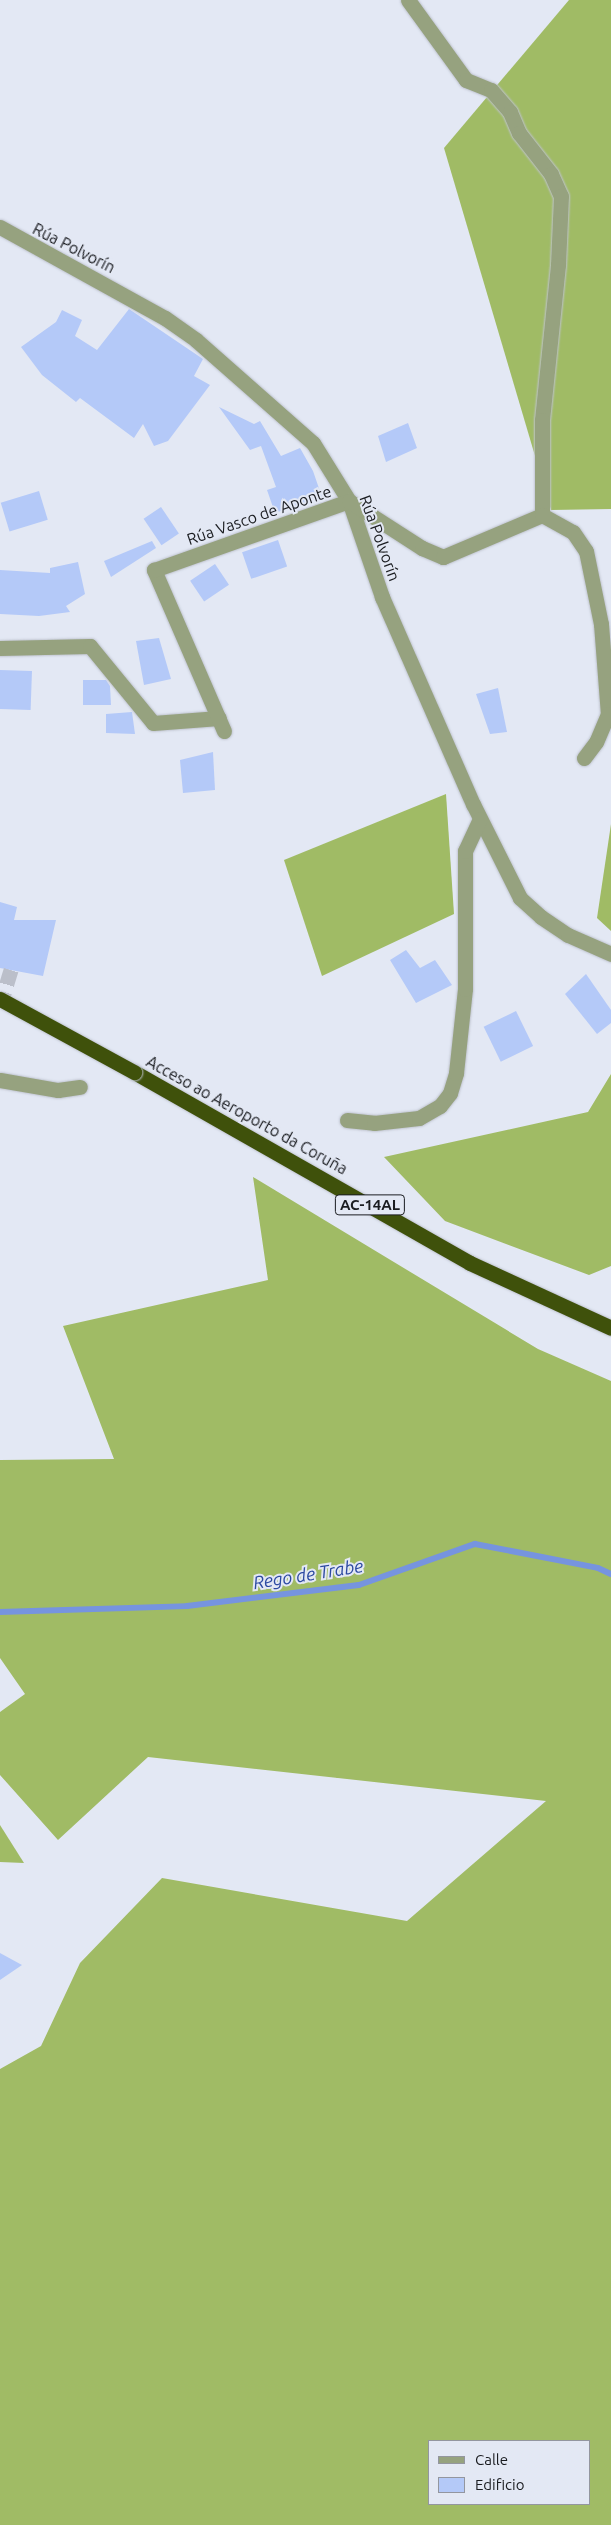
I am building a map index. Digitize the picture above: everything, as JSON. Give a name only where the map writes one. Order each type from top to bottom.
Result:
[{"type":"highway","name":"Acceso ao Aeroporto da Coruña","points":[[0,998],[470,1262],[611,1328]]},
{"type":"street","points":[[408,0],[466,80],[491,90],[510,112],[519,134],[551,174],[561,196],[558,265],[542,420],[542,516],[573,532],[586,551],[601,624],[608,714],[596,742],[584,758]]},
{"type":"street","name":"Rúa Polvorín","points":[[0,227],[134,299],[196,340],[313,443],[349,502],[382,597],[480,819],[520,898],[541,918],[568,935],[611,954]]},
{"type":"street","name":"Rúa Vasco de Aponte","points":[[0,648],[90,646],[153,723],[221,724],[154,570],[349,502],[422,548],[443,557],[542,516]]},
{"type":"street","points":[[347,1120],[374,1123],[419,1118],[440,1106],[450,1093],[456,1073],[465,989],[466,851],[480,819]]},
{"type":"street","points":[[0,1080],[58,1090],[80,1087]]},
{"type":"green space","points":[[569,0],[611,0],[611,509],[551,510],[444,148]]},
{"type":"green space","points":[[446,794],[454,914],[322,976],[284,860]]},
{"type":"green space","points":[[611,824],[611,931],[597,918]]},
{"type":"green space","points":[[611,1074],[611,1266],[589,1275],[445,1221],[384,1157],[588,1112]]},
{"type":"green space","points":[[253,1177],[538,1349],[611,1381],[611,2525],[0,2525],[0,2069],[41,2046],[80,1963],[162,1878],[407,1921],[546,1801],[148,1757],[58,1840],[0,1775],[0,1712],[25,1694],[0,1658],[0,1460],[114,1459],[63,1326],[268,1280]]},
{"type":"green space","points":[[0,1825],[24,1863],[0,1862]]},
{"type":"building","points":[[129,309],[203,359],[194,376],[210,385],[168,441],[154,446],[143,424],[134,438],[80,398],[76,402],[42,375],[21,347],[56,322],[62,310],[82,320],[75,336],[97,350]]},
{"type":"building","points":[[219,407],[254,424],[260,421],[281,456],[300,448],[313,471],[322,497],[275,513],[267,490],[276,487],[261,446],[250,450]]},
{"type":"building","points":[[408,423],[417,448],[386,462],[378,436]]},
{"type":"building","points":[[39,491],[48,520],[10,531],[1,503]]},
{"type":"building","points":[[161,507],[179,534],[161,545],[144,519]]},
{"type":"building","points":[[278,540],[287,566],[251,579],[242,552]]},
{"type":"building","points":[[152,541],[156,548],[111,577],[104,561]]},
{"type":"building","points":[[78,562],[85,594],[66,606],[70,612],[39,616],[0,614],[0,570],[50,573],[50,568]]},
{"type":"building","points":[[215,564],[229,585],[204,602],[190,581]]},
{"type":"building","points":[[159,638],[171,679],[144,685],[136,641]]},
{"type":"building","points":[[0,670],[32,671],[31,710],[0,709]]},
{"type":"building","points":[[83,680],[106,680],[110,686],[111,705],[83,705]]},
{"type":"building","points":[[498,688],[507,732],[490,734],[476,694]]},
{"type":"building","points":[[132,712],[135,734],[106,733],[106,714]]},
{"type":"building","points":[[213,752],[215,790],[183,793],[180,760]]},
{"type":"building","points":[[0,902],[17,907],[14,920],[56,920],[43,976],[0,968]]},
{"type":"building","points":[[406,950],[420,968],[435,960],[452,985],[416,1003],[390,960]]},
{"type":"building","points":[[586,974],[611,1010],[611,1023],[597,1034],[565,994]]},
{"type":"building","points":[[516,1011],[533,1046],[501,1062],[484,1027]]},
{"type":"building","points":[[0,1953],[22,1965],[0,1980]]},
{"type":"waterway","name":"Rego de Trabe","points":[[0,1612],[187,1606],[359,1585],[475,1544],[598,1568],[611,1574]]},
{"type":"tunnel","points":[[0,1006],[11,970]]}]
